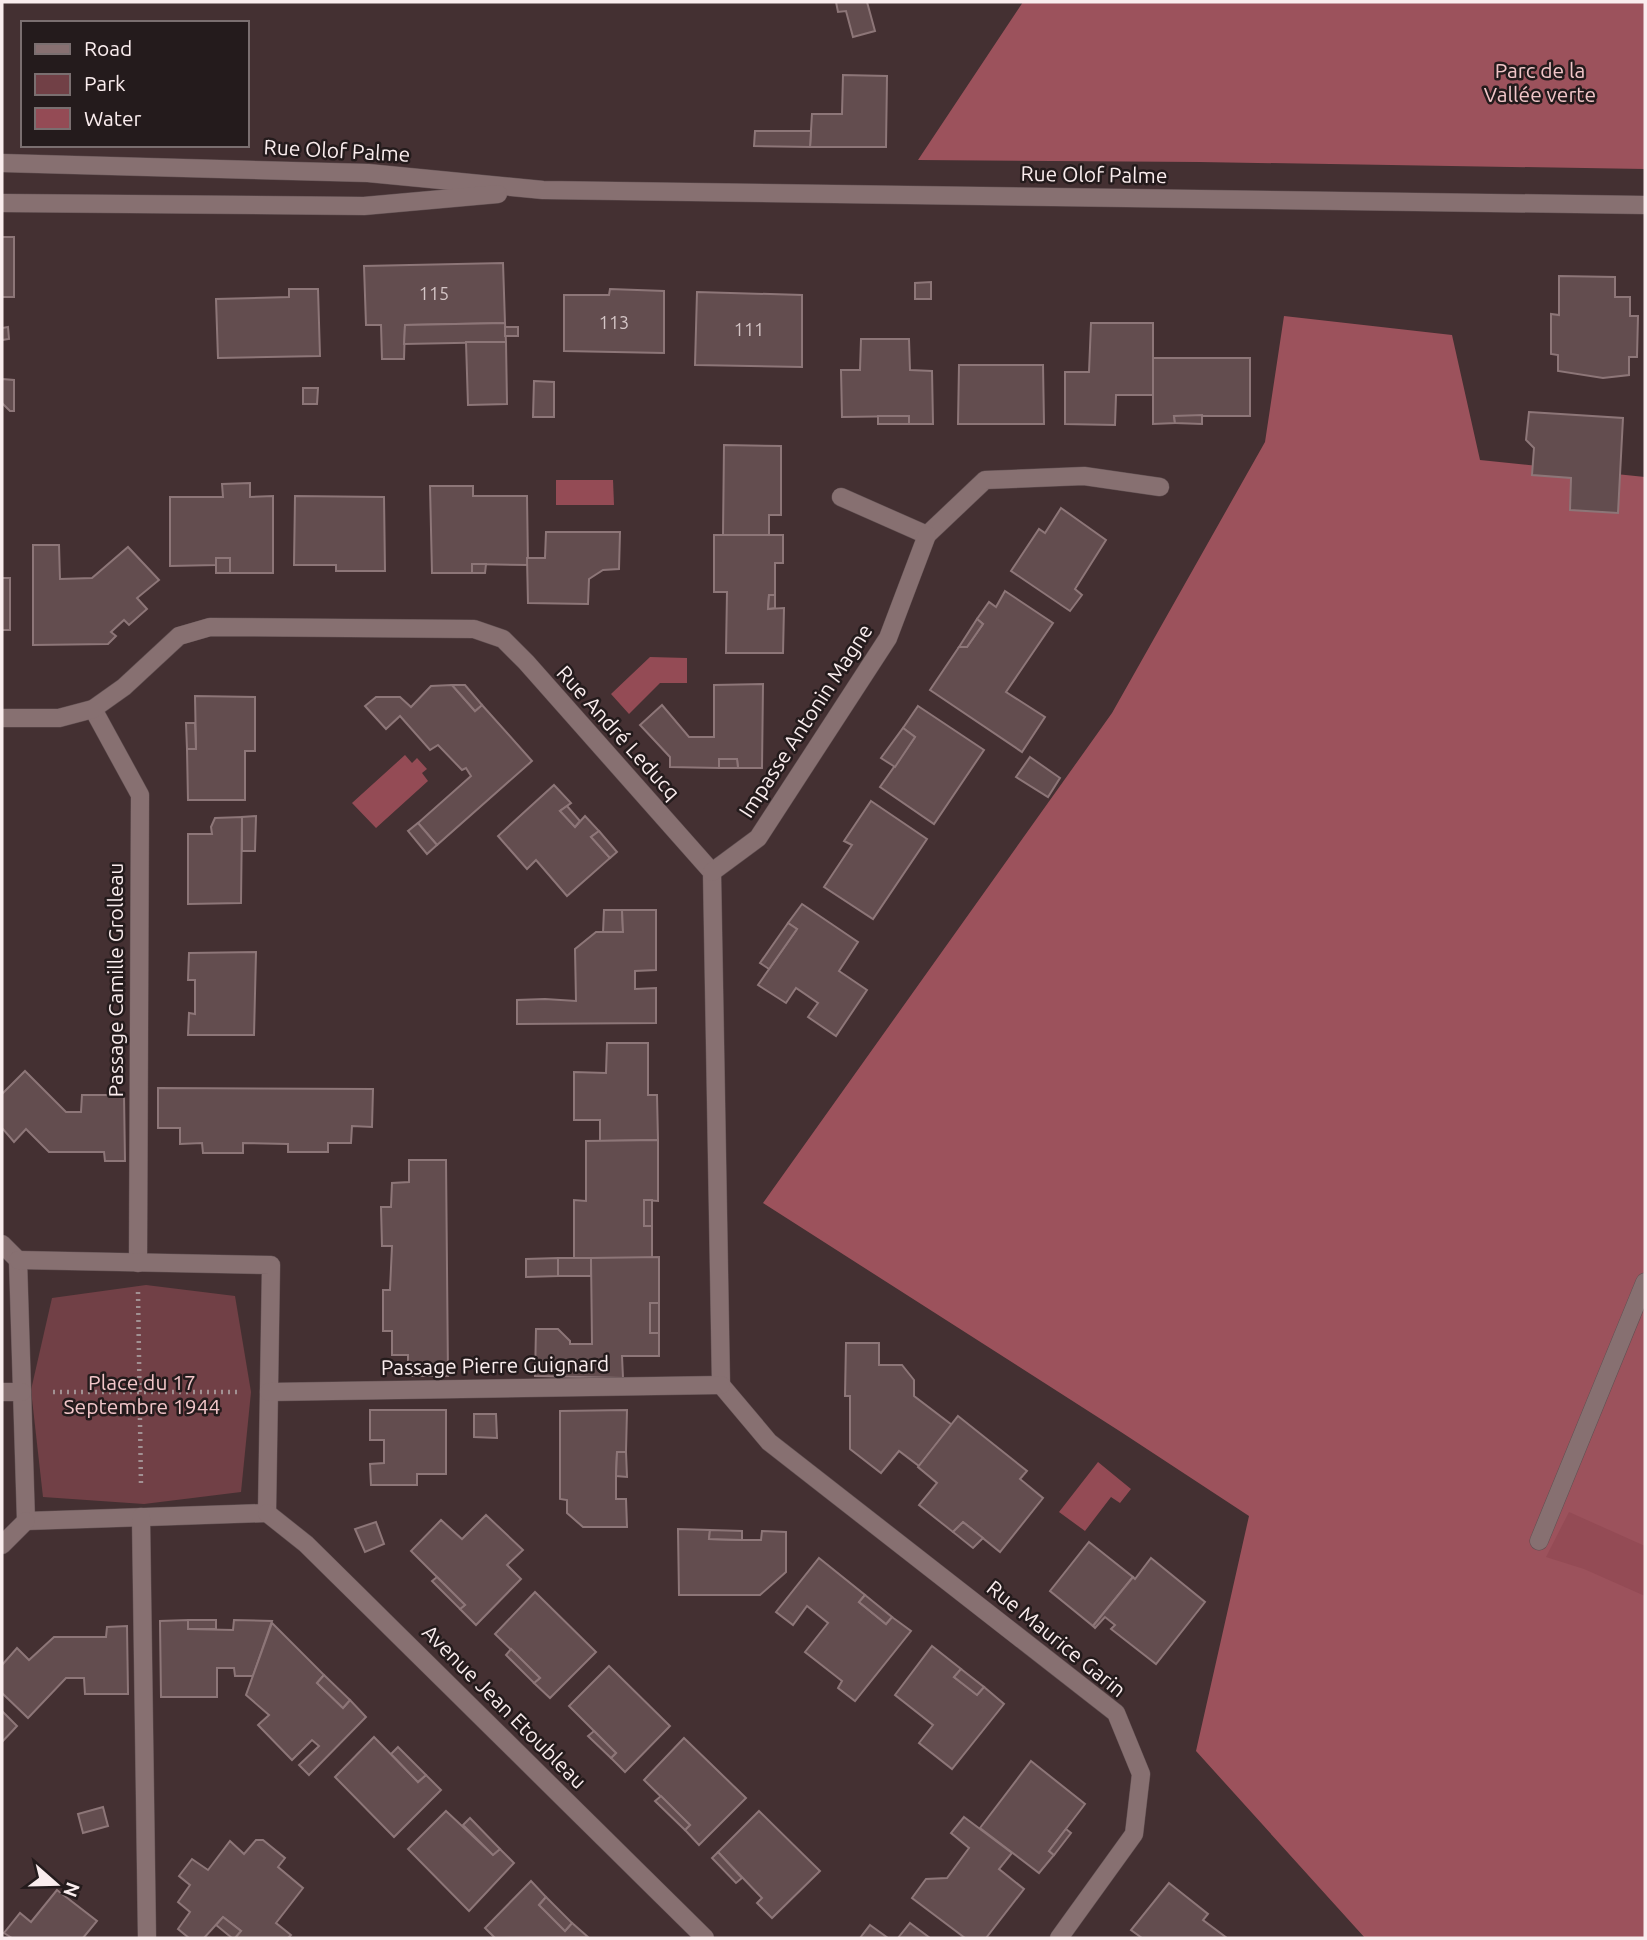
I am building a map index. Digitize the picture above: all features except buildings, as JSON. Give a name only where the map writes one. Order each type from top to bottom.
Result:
[{"type":"street","name":"Rue Olof Palme","points":[[2,163],[369,173],[543,190],[1645,205]]},
{"type":"street","name":"Rue Olof Palme","points":[[2,203],[364,206],[543,190]]},
{"type":"street","points":[[841,497],[927,535],[985,480],[1084,476],[1160,487]]},
{"type":"street","name":"Impasse Antonin Magne","points":[[712,872],[758,838],[888,638],[927,535]]},
{"type":"street","name":"Rue André Leducq","points":[[2,718],[59,718],[93,709],[124,687],[179,636],[211,627],[474,629],[503,639],[712,872]]},
{"type":"street","name":"Passage Camille Grolleau","points":[[93,709],[140,795],[138,1263]]},
{"type":"street","points":[[712,872],[721,1385]]},
{"type":"street","points":[[2,1244],[18,1260],[26,1521]]},
{"type":"street","points":[[2,1545],[26,1521],[267,1513],[271,1265],[18,1260]]},
{"type":"street","points":[[1539,1541],[1645,1282]]},
{"type":"street","name":"Passage Pierre Guignard","points":[[269,1392],[721,1385]]},
{"type":"street","name":"Rue Maurice Garin","points":[[721,1385],[769,1442],[1116,1713],[1141,1774],[1134,1834],[1059,1938]]},
{"type":"street","points":[[2,1392],[22,1392]]},
{"type":"street","name":"Avenue Jean Etoubleau","points":[[267,1513],[306,1544],[705,1938]]},
{"type":"street","points":[[141,1517],[147,1938]]},
{"type":"path","points":[[138,1263],[141,1517]]},
{"type":"path","points":[[22,1392],[269,1392]]},
{"type":"green space","name":"Parc de la Vallée verte","points":[[1023,2],[1645,2],[1645,169],[918,160]]},
{"type":"green space","points":[[1284,316],[1452,335],[1480,460],[1645,477],[1645,1938],[1365,1938],[1196,1751],[1249,1516],[763,1203],[1112,713],[1265,442]]},
{"type":"green space","name":"Place du 17 Septembre 1944","points":[[146,1285],[235,1296],[251,1392],[241,1492],[144,1504],[43,1497],[31,1390],[52,1298]]},
{"type":"water","points":[[556,480],[613,480],[614,505],[556,505]]},
{"type":"water","points":[[650,657],[687,658],[687,683],[660,683],[629,714],[611,694]]},
{"type":"water","points":[[405,755],[412,763],[417,758],[427,769],[422,773],[428,781],[376,828],[352,803]]},
{"type":"water","points":[[1098,1462],[1131,1489],[1120,1503],[1111,1497],[1085,1531],[1059,1512]]},
{"type":"water","points":[[1569,1512],[1645,1546],[1645,1596],[1584,1569],[1546,1557]]}]
